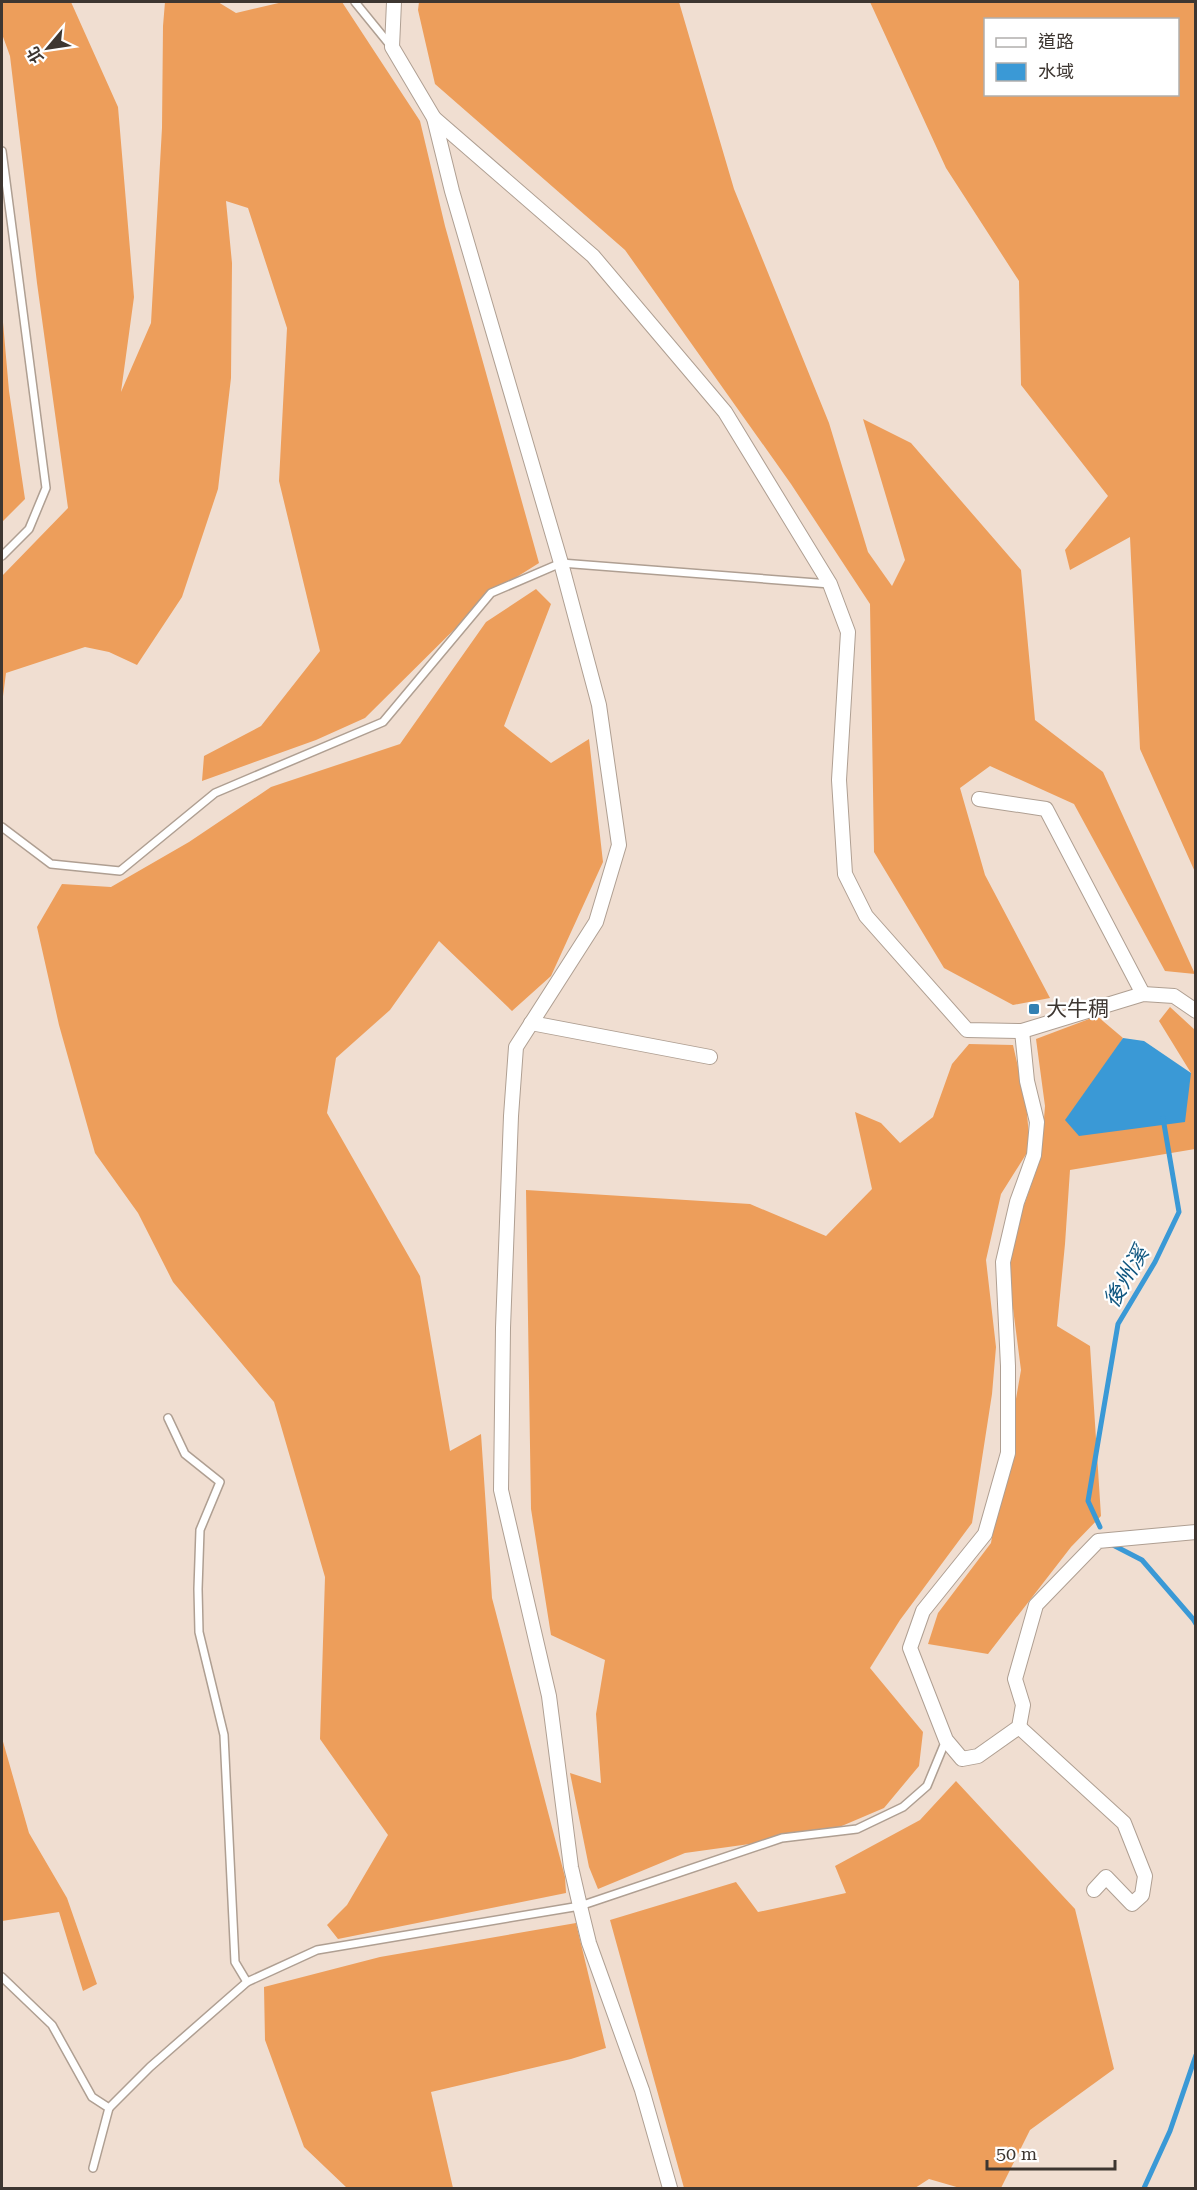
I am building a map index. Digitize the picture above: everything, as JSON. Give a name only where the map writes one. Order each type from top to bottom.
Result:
[{"type":"street","points":[[394,2],[392,46],[434,118],[452,191],[561,563],[599,705],[618,845],[596,922],[516,1047],[511,1116],[503,1328],[501,1490],[549,1696],[571,1867],[580,1906],[590,1943],[642,2090],[670,2188]]},
{"type":"street","points":[[434,118],[601,264],[725,412],[830,584],[848,632],[839,780],[845,874],[866,916],[967,1030],[1022,1031],[1143,994],[1174,996],[1196,1011]]},
{"type":"street","points":[[979,799],[1046,809],[1143,994]]},
{"type":"street","points":[[531,1023],[710,1057]]},
{"type":"street","points":[[1022,1031],[1027,1081],[1037,1122],[1034,1155],[1017,1202],[1003,1262],[1008,1366],[1008,1453],[985,1534],[923,1611],[910,1648],[946,1740],[962,1759],[978,1756],[1019,1727],[1023,1706],[1015,1679],[1036,1605],[1098,1542],[1196,1532]]},
{"type":"street","points":[[1019,1727],[1124,1823],[1145,1876],[1142,1895],[1132,1904],[1106,1876],[1094,1890]]},
{"type":"lane","points":[[355,2],[392,46]]},
{"type":"lane","points":[[2,152],[46,488],[29,529],[2,556]]},
{"type":"lane","points":[[2,826],[51,864],[120,871],[215,793],[383,722],[490,593],[561,563],[830,584]]},
{"type":"lane","points":[[168,1418],[185,1454],[220,1482],[200,1530],[199,1632],[224,1735],[235,1962],[247,1982]]},
{"type":"lane","points":[[93,2168],[109,2108],[150,2067],[247,1982],[317,1950],[580,1906],[782,1838],[857,1829],[903,1807],[927,1786],[946,1740]]},
{"type":"lane","points":[[2,1977],[52,2025],[92,2097],[109,2108]]},
{"type":"shaded area","points":[[2,2],[71,2],[118,107],[134,297],[121,392],[151,323],[162,128],[165,2],[218,2],[236,13],[283,2],[342,2],[420,121],[445,226],[539,563],[491,593],[365,718],[316,740],[202,781],[204,756],[261,726],[320,651],[279,481],[287,328],[248,208],[226,201],[232,263],[231,378],[218,489],[182,597],[137,665],[109,652],[85,647],[6,673],[2,704],[2,576],[68,508],[37,283],[10,56],[2,34]]},
{"type":"shaded area","points":[[419,2],[679,2],[734,189],[829,423],[868,552],[892,586],[905,560],[863,419],[911,443],[1021,570],[1035,720],[1103,772],[1195,974],[1165,971],[1074,804],[990,766],[960,788],[985,875],[1050,998],[1013,1005],[944,968],[874,852],[870,604],[791,484],[625,250],[435,84],[418,10]]},
{"type":"shaded area","points":[[870,2],[1195,2],[1195,872],[1140,749],[1130,537],[1070,570],[1065,550],[1108,496],[1021,385],[1019,281],[946,168]]},
{"type":"shaded area","points":[[2,311],[9,391],[25,499],[2,522]]},
{"type":"shaded area","points":[[536,589],[551,604],[504,726],[551,763],[589,739],[603,862],[551,976],[512,1011],[439,941],[390,1010],[336,1058],[327,1113],[420,1276],[450,1451],[481,1434],[492,1598],[565,1877],[566,1893],[338,1939],[327,1925],[347,1905],[388,1835],[320,1739],[325,1577],[274,1402],[173,1282],[138,1213],[95,1153],[59,1025],[37,927],[62,884],[111,887],[189,842],[271,787],[400,744],[486,622]]},
{"type":"shaded area","points":[[1170,1007],[1195,1030],[1195,1149],[1070,1170],[1057,1326],[1090,1346],[1101,1516],[1071,1547],[988,1654],[928,1644],[938,1613],[991,1543],[1021,1370],[1008,1270],[1023,1208],[1041,1157],[1045,1106],[1036,1039],[1097,1016],[1123,1038],[1105,1067],[1191,1073],[1159,1021]]},
{"type":"shaded area","points":[[969,1044],[1013,1045],[1026,1102],[1030,1148],[1001,1194],[986,1260],[996,1347],[992,1394],[972,1523],[900,1620],[870,1668],[923,1732],[919,1766],[884,1808],[823,1834],[685,1853],[598,1889],[589,1867],[570,1773],[601,1783],[596,1714],[605,1660],[551,1635],[531,1509],[526,1190],[750,1204],[826,1236],[872,1189],[855,1112],[881,1123],[900,1143],[933,1117],[952,1064]]},
{"type":"shaded area","points":[[2,1738],[29,1833],[67,1898],[97,1984],[83,1991],[59,1912],[2,1921]]},
{"type":"shaded area","points":[[956,1781],[1075,1909],[1114,2069],[1030,2130],[1001,2188],[960,2188],[929,2179],[915,2188],[684,2188],[610,1920],[736,1882],[758,1912],[846,1893],[835,1866],[920,1820]]},
{"type":"shaded area","points":[[576,1923],[606,2048],[571,2059],[431,2092],[453,2188],[347,2188],[304,2147],[265,2040],[264,1987],[380,1957]]},
{"type":"water","points":[[1123,1038],[1144,1041],[1191,1073],[1185,1122],[1079,1136],[1065,1120]]},
{"type":"waterway","name":"後州溪","points":[[1100,1527],[1088,1501],[1118,1324],[1155,1262],[1179,1212],[1163,1118]]},
{"type":"waterway","name":"後州溪","points":[[1109,1543],[1142,1560],[1196,1624]]},
{"type":"waterway","name":"後州溪","points":[[1144,2188],[1170,2131],[1196,2055]]},
{"type":"place","name":"大牛稠","points":[[1034,1009]]}]
